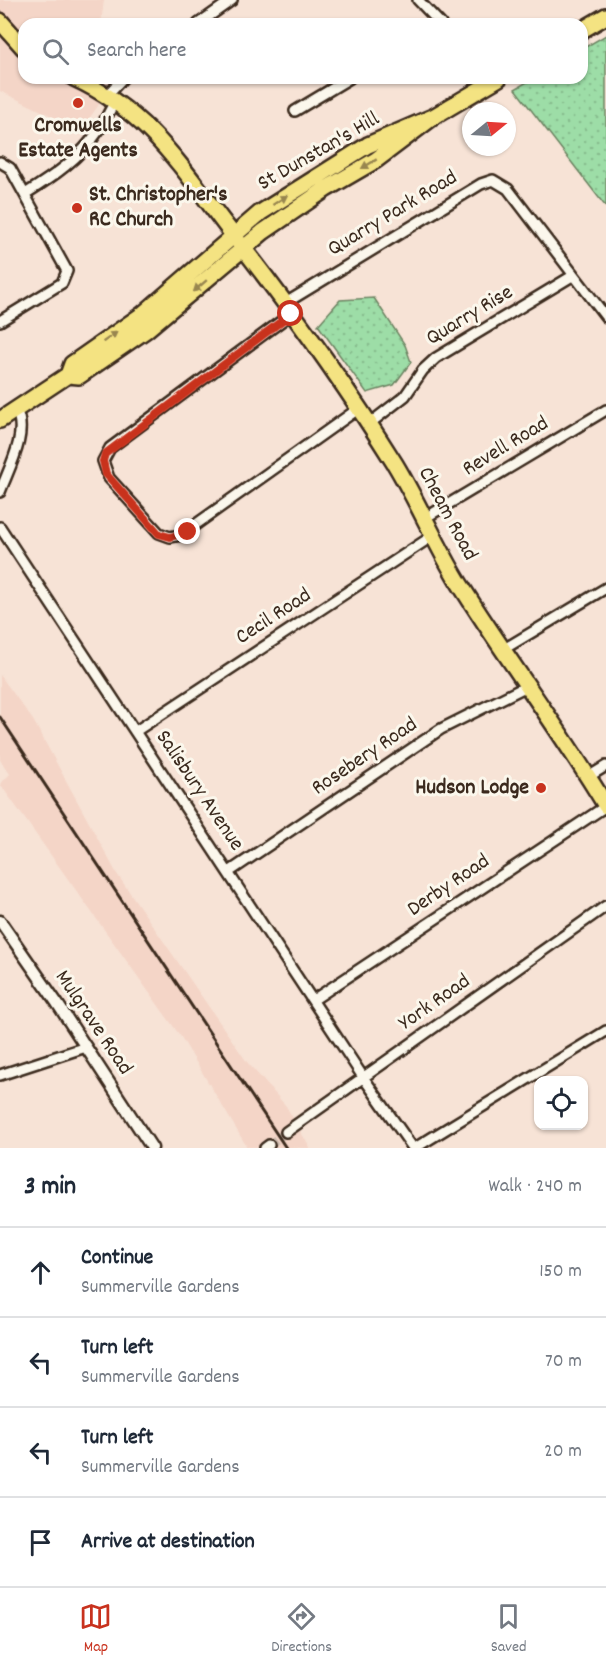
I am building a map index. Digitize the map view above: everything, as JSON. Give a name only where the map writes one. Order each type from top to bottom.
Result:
[{"type":"highway","points":[[588,26],[606,16]]},
{"type":"highway","points":[[0,21],[18,41]]},
{"type":"highway","name":"Cheam Road","points":[[85,84],[111,98],[179,161],[243,248],[285,313],[369,424],[425,518],[458,580],[529,685],[606,806]]},
{"type":"highway","name":"St Dunstan's Hill","points":[[433,117],[368,145],[260,213],[232,234],[142,315],[72,364],[68,375],[79,376],[146,330],[243,248],[326,189],[376,160],[433,117],[489,84]]},
{"type":"highway","points":[[0,420],[68,375]]},
{"type":"street","points":[[206,18],[232,0]]},
{"type":"street","points":[[418,0],[435,18]]},
{"type":"street","points":[[25,194],[52,178],[78,156],[100,128],[111,98],[119,84]]},
{"type":"street","points":[[295,111],[340,84]]},
{"type":"street","points":[[0,162],[10,168],[66,266],[66,278],[62,283],[0,321]]},
{"type":"street","name":"Quarry Park Road","points":[[285,313],[481,184],[493,180],[508,189],[606,317]]},
{"type":"street","name":"Quarry Rise","points":[[369,424],[405,396],[423,370],[436,358],[574,275]]},
{"type":"street","points":[[285,313],[110,447],[103,461],[109,478],[159,534],[182,535],[358,409]]},
{"type":"street","points":[[0,492],[22,430],[21,419],[16,410]]},
{"type":"street","name":"Revell Road","points":[[425,518],[606,410]]},
{"type":"street","name":"Salisbury Avenue","points":[[0,527],[363,1077],[414,1148]]},
{"type":"street","name":"Cecil Road","points":[[136,731],[434,536]]},
{"type":"street","points":[[504,650],[606,588]]},
{"type":"street","name":"Rosebery Road","points":[[229,872],[441,729],[529,685]]},
{"type":"street","points":[[588,777],[606,766]]},
{"type":"street","name":"Derby Road","points":[[313,1000],[606,806]]},
{"type":"street","name":"York Road","points":[[286,1132],[606,906]]},
{"type":"street","name":"Mulgrave Road","points":[[0,921],[152,1148]]},
{"type":"street","points":[[414,1148],[606,1030]]},
{"type":"street","points":[[0,1075],[86,1047]]},
{"type":"shaded area","points":[[0,0],[104,0],[102,18],[18,18],[18,84],[113,84],[81,130],[0,91]]},
{"type":"shaded area","points":[[0,675],[33,720],[117,874],[247,1062],[286,1106],[310,1148],[247,1147],[181,1037],[0,784],[10,774],[0,760]]},
{"type":"green space","points":[[606,35],[606,207],[515,89],[524,84],[588,84],[588,46]]},
{"type":"green space","points":[[374,298],[405,345],[411,362],[394,385],[367,393],[318,325],[340,300]]},
{"type":"tunnel","points":[[269,1145],[286,1132]]},
{"type":"railway","points":[[0,717],[286,1148]]},
{"type":"place","name":"Cromwells Estate Agents","points":[[78,103]]},
{"type":"place","name":"St. Christopher's RC Church","points":[[77,208]]},
{"type":"place","name":"Hudson Lodge","points":[[541,788]]},
{"type":"route","points":[[188,532],[170,537],[159,534],[106,474],[103,461],[105,454],[110,447],[291,314]]}]
